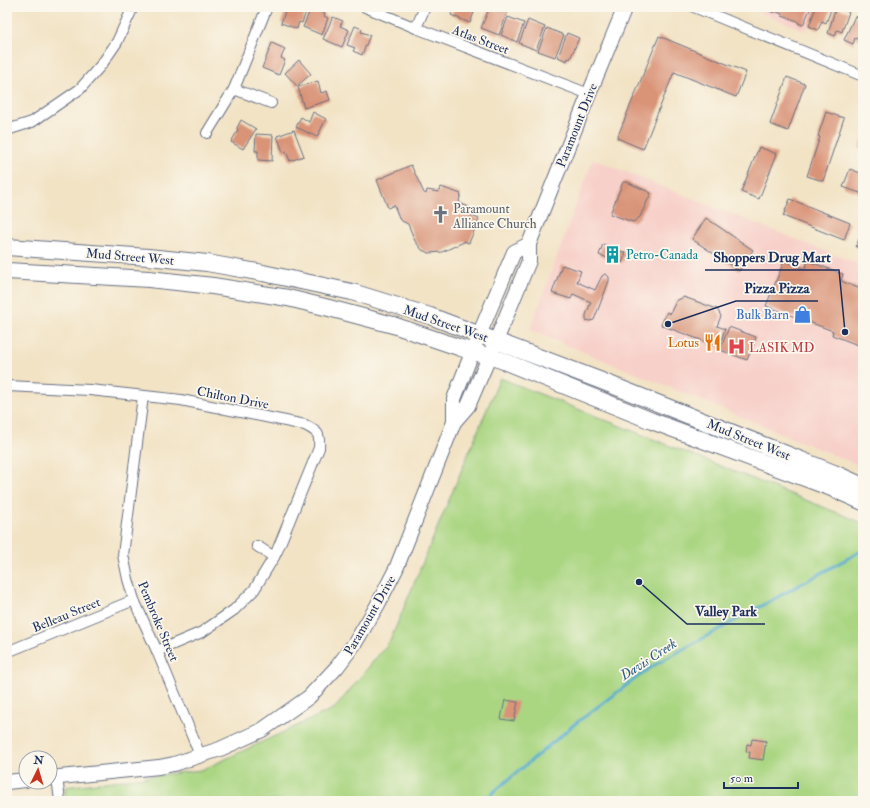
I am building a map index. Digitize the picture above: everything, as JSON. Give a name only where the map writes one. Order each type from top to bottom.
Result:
[{"type":"main road","name":"Paramount Drive","points":[[58,778],[159,767],[174,764],[220,749],[262,730],[309,697],[337,667],[355,643],[377,606],[396,569],[454,422],[468,406],[496,341],[529,261],[529,244],[625,7]]},
{"type":"main road","name":"Paramount Drive","points":[[454,422],[454,398],[472,351],[514,252],[529,244]]},
{"type":"main road","name":"Mud Street West","points":[[7,248],[148,257],[207,263],[352,292],[430,316],[599,380],[863,486]]},
{"type":"main road","name":"Mud Street West","points":[[7,271],[149,279],[214,286],[288,298],[393,325],[501,360],[652,421],[863,502]]},
{"type":"main road","points":[[7,782],[18,781]]},
{"type":"street","points":[[7,130],[32,122],[80,88],[102,64],[117,42],[133,7]]},
{"type":"street","points":[[207,133],[234,89],[267,7]]},
{"type":"street","name":"Atlas Street","points":[[365,7],[589,94]]},
{"type":"street","points":[[416,28],[425,7]]},
{"type":"street","points":[[694,7],[863,76]]},
{"type":"street","points":[[234,89],[271,103]]},
{"type":"street","name":"Chilton Drive","points":[[7,386],[90,390],[180,400],[304,424],[315,431],[320,438],[320,448],[274,557],[254,590],[234,610],[202,632],[158,650]]},
{"type":"street","name":"Pembroke Street","points":[[143,396],[123,555],[134,600],[158,650],[200,755]]},
{"type":"street","points":[[257,546],[274,557]]},
{"type":"street","name":"Belleau Street","points":[[7,652],[134,600]]},
{"type":"street","points":[[57,790],[60,801]]},
{"type":"shaded area","points":[[747,7],[816,7],[806,31]]},
{"type":"shaded area","points":[[593,159],[863,266],[863,467],[530,330]]},
{"type":"green space","points":[[500,378],[863,523],[863,801],[66,801],[65,787],[201,770],[335,708],[390,641]]},
{"type":"building","points":[[287,7],[292,7],[306,12],[302,23],[299,22],[297,29],[281,23]]},
{"type":"building","points":[[454,7],[470,7],[475,10],[470,23],[451,15]]},
{"type":"building","points":[[765,7],[811,7],[803,25],[798,23],[798,21],[782,16],[782,14],[775,11],[774,13],[765,9]]},
{"type":"building","points":[[816,7],[832,7],[826,23],[822,21],[818,30],[809,26]]},
{"type":"building","points":[[836,7],[849,12],[842,32],[837,30],[835,36],[828,33]]},
{"type":"building","points":[[311,8],[325,14],[324,16],[328,18],[322,35],[303,27]]},
{"type":"building","points":[[500,8],[508,11],[499,35],[481,28],[489,9],[498,12]]},
{"type":"building","points":[[855,16],[863,19],[863,31],[859,40],[855,38],[853,44],[844,40]]},
{"type":"building","points":[[333,17],[343,21],[340,26],[349,30],[342,47],[323,39]]},
{"type":"building","points":[[508,17],[524,23],[517,42],[501,35]]},
{"type":"building","points":[[528,20],[545,27],[536,50],[519,43]]},
{"type":"building","points":[[355,26],[362,29],[361,32],[370,35],[362,55],[353,51],[355,48],[347,45]]},
{"type":"building","points":[[547,28],[564,35],[555,57],[538,51]]},
{"type":"building","points":[[567,33],[579,38],[570,59],[568,58],[567,61],[558,57]]},
{"type":"building","points":[[659,36],[746,72],[736,97],[674,72],[643,149],[617,138]]},
{"type":"building","points":[[272,43],[285,49],[281,58],[285,60],[279,75],[262,68]]},
{"type":"building","points":[[299,60],[311,74],[297,86],[285,73]]},
{"type":"building","points":[[787,77],[805,84],[788,131],[770,124]]},
{"type":"building","points":[[318,81],[321,93],[327,91],[330,100],[304,108],[298,87]]},
{"type":"building","points":[[313,112],[326,119],[317,137],[296,127],[301,117],[309,122]]},
{"type":"building","points":[[826,112],[844,118],[823,181],[807,176],[820,137],[818,136]]},
{"type":"building","points":[[241,120],[256,129],[243,149],[231,142],[238,130],[237,128]]},
{"type":"building","points":[[294,130],[304,156],[290,161],[286,151],[283,152],[277,136]]},
{"type":"building","points":[[256,134],[273,135],[272,161],[258,160],[258,151],[255,151]]},
{"type":"building","points":[[863,138],[863,150],[859,148]]},
{"type":"building","points":[[759,147],[777,154],[759,199],[741,192]]},
{"type":"building","points":[[411,165],[424,193],[426,194],[427,190],[439,192],[441,187],[461,194],[459,201],[461,204],[469,207],[466,213],[479,219],[469,243],[464,241],[442,252],[429,253],[422,250],[415,241],[408,224],[400,220],[394,205],[388,208],[377,180]]},
{"type":"building","points":[[850,169],[863,174],[863,194],[843,187]]},
{"type":"building","points":[[623,182],[627,182],[651,193],[640,217],[633,222],[610,214]]},
{"type":"building","points":[[790,199],[850,223],[844,240],[783,216]]},
{"type":"building","points":[[706,218],[753,250],[739,271],[692,239]]},
{"type":"building","points":[[863,228],[863,250],[856,247]]},
{"type":"building","name":"Petro-Canada","points":[[603,244],[626,253],[622,263],[599,255]]},
{"type":"building","points":[[784,261],[805,269],[808,261],[843,274],[841,281],[863,290],[863,347],[832,335],[833,331],[766,306]]},
{"type":"building","points":[[562,265],[581,271],[577,282],[595,290],[602,276],[605,274],[609,277],[609,281],[594,320],[586,320],[586,315],[591,302],[573,294],[571,299],[552,293]]},
{"type":"building","points":[[684,297],[717,309],[721,316],[717,326],[725,329],[719,347],[661,325],[667,312],[670,314],[676,301]]},
{"type":"building","points":[[729,327],[756,337],[747,360],[720,350]]},
{"type":"building","points":[[505,700],[518,702],[514,721],[501,719]]},
{"type":"building","points":[[752,739],[766,741],[763,760],[749,758],[750,752],[746,752],[747,744],[751,745]]},
{"type":"waterway","name":"Davis Creek","points":[[483,801],[576,723],[651,667],[863,550]]},
{"type":"place","name":"Paramount Alliance Church","points":[[440,215]]},
{"type":"place","name":"Petro-Canada","points":[[613,254]]},
{"type":"place","name":"Bulk Barn","points":[[802,314]]},
{"type":"place","name":"Pizza Pizza","points":[[668,324]]},
{"type":"place","name":"Shoppers Drug Mart","points":[[845,332]]},
{"type":"place","name":"Lotus","points":[[712,342]]},
{"type":"place","name":"LASIK MD","points":[[736,347]]},
{"type":"place","name":"Valley Park","points":[[639,582]]}]
